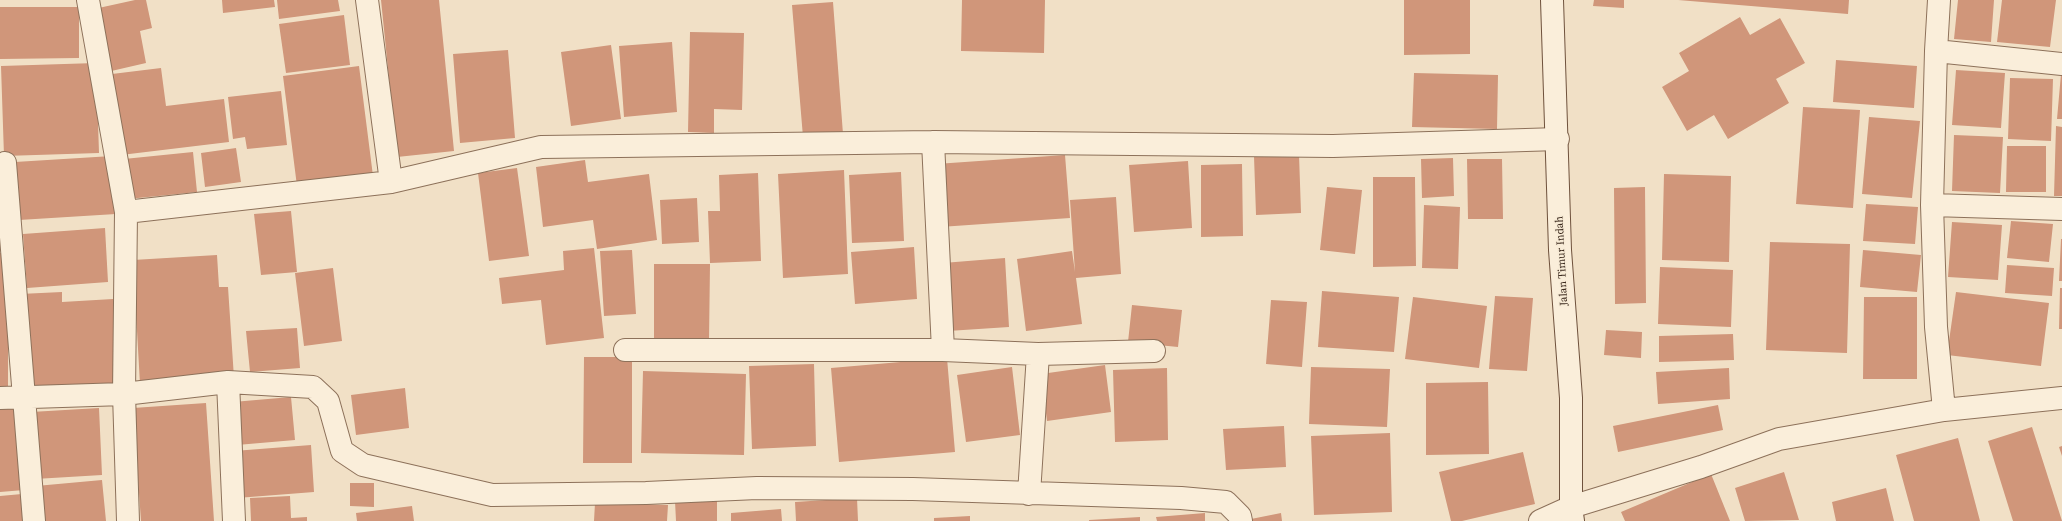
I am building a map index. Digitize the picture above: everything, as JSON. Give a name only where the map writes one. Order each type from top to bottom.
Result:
[{"type":"street","points":[[88,0],[126,212],[124,394],[128,521]]},
{"type":"street","points":[[367,0],[391,182]]},
{"type":"street","name":"Jalan Timur Indah","points":[[1552,0],[1558,139],[1560,250],[1571,398],[1572,514]]},
{"type":"street","points":[[1939,0],[1936,51],[1932,205],[1936,327],[1944,410]]},
{"type":"street","points":[[1936,51],[2062,64]]},
{"type":"street","points":[[126,212],[391,182],[541,147],[933,142],[1333,146],[1558,139]]},
{"type":"street","points":[[933,142],[943,350]]},
{"type":"street","points":[[5,163],[34,521]]},
{"type":"street","points":[[1932,205],[2062,209]]},
{"type":"street","points":[[625,350],[943,350],[1038,354],[1154,351]]},
{"type":"street","points":[[1029,494],[1038,354]]},
{"type":"street","points":[[0,398],[124,394],[228,382],[313,387],[328,401],[342,451],[363,465],[492,494],[646,493],[757,488],[913,489],[1181,498],[1226,502],[1240,516],[1241,521]]},
{"type":"street","points":[[228,382],[234,521]]},
{"type":"street","points":[[1540,521],[1572,514],[1779,439],[1944,410],[2062,398]]},
{"type":"building","points":[[135,0],[146,0],[152,28],[140,31],[146,63],[107,72],[94,9]]},
{"type":"building","points":[[222,0],[274,0],[275,7],[223,13]]},
{"type":"building","points":[[277,0],[338,0],[340,11],[279,19]]},
{"type":"building","points":[[381,0],[439,0],[454,151],[397,157]]},
{"type":"building","points":[[962,0],[1045,0],[1044,53],[961,51]]},
{"type":"building","points":[[1404,0],[1470,0],[1470,54],[1404,55]]},
{"type":"building","points":[[1594,0],[1624,0],[1624,8],[1593,6]]},
{"type":"building","points":[[1678,0],[1849,0],[1848,14]]},
{"type":"building","points":[[1958,0],[1994,0],[1991,42],[1954,39]]},
{"type":"building","points":[[2002,0],[2056,0],[2050,47],[1997,42]]},
{"type":"building","points":[[833,2],[843,134],[803,137],[792,5]]},
{"type":"building","points":[[0,7],[79,7],[79,58],[0,59]]},
{"type":"building","points":[[344,15],[350,65],[286,73],[279,24]]},
{"type":"building","points":[[1740,17],[1750,35],[1780,18],[1805,63],[1776,79],[1789,103],[1728,139],[1714,115],[1687,131],[1662,87],[1689,71],[1679,53]]},
{"type":"building","points":[[690,32],[744,33],[742,110],[714,109],[714,133],[688,132]]},
{"type":"building","points":[[672,42],[677,112],[624,117],[619,46]]},
{"type":"building","points":[[611,45],[621,119],[571,126],[561,52]]},
{"type":"building","points":[[508,50],[515,138],[460,143],[453,54]]},
{"type":"building","points":[[1836,60],[1917,66],[1914,108],[1833,102]]},
{"type":"building","points":[[96,63],[99,153],[4,156],[1,66]]},
{"type":"building","points":[[359,66],[373,176],[297,186],[283,76]]},
{"type":"building","points":[[161,68],[166,106],[224,99],[229,142],[121,155],[112,74]]},
{"type":"building","points":[[1956,70],[2005,73],[2001,128],[1952,125]]},
{"type":"building","points":[[1414,73],[1498,75],[1497,129],[1412,127]]},
{"type":"building","points":[[2061,74],[2062,119],[2057,119]]},
{"type":"building","points":[[2010,78],[2053,79],[2051,141],[2008,139]]},
{"type":"building","points":[[281,91],[287,145],[247,149],[245,137],[233,139],[228,97]]},
{"type":"building","points":[[1803,107],[1860,110],[1853,208],[1796,204]]},
{"type":"building","points":[[1869,117],[1920,121],[1912,198],[1862,194]]},
{"type":"building","points":[[2056,126],[2062,127],[2062,196],[2054,196]]},
{"type":"building","points":[[1954,135],[2003,137],[2000,193],[1952,191]]},
{"type":"building","points":[[2007,146],[2046,146],[2046,192],[2006,192]]},
{"type":"building","points":[[236,148],[241,182],[205,187],[201,153]]},
{"type":"building","points":[[193,152],[197,192],[128,199],[124,159]]},
{"type":"building","points":[[1299,154],[1301,213],[1256,215],[1254,156]]},
{"type":"building","points":[[1065,155],[1070,218],[940,227],[936,164]]},
{"type":"building","points":[[112,156],[116,214],[19,220],[15,162]]},
{"type":"building","points":[[1453,158],[1454,196],[1422,198],[1421,159]]},
{"type":"building","points":[[1467,159],[1502,159],[1503,219],[1468,219]]},
{"type":"building","points":[[585,160],[588,182],[649,174],[657,240],[597,249],[593,220],[543,227],[536,167]]},
{"type":"building","points":[[1188,161],[1192,228],[1134,232],[1129,165]]},
{"type":"building","points":[[1242,164],[1243,236],[1201,237],[1201,165]]},
{"type":"building","points":[[517,168],[529,256],[489,261],[478,173]]},
{"type":"building","points":[[844,170],[848,274],[783,278],[778,174]]},
{"type":"building","points":[[901,172],[904,241],[852,243],[849,175]]},
{"type":"building","points":[[758,173],[761,261],[710,263],[708,211],[720,211],[719,175]]},
{"type":"building","points":[[1664,174],[1731,176],[1729,262],[1662,260]]},
{"type":"building","points":[[1373,177],[1415,177],[1416,266],[1373,267]]},
{"type":"building","points":[[1327,187],[1362,190],[1355,254],[1320,250]]},
{"type":"building","points":[[1645,187],[1646,303],[1615,304],[1614,188]]},
{"type":"building","points":[[1116,197],[1121,274],[1076,278],[1082,324],[1026,331],[1017,259],[1072,251],[1075,272],[1070,200]]},
{"type":"building","points":[[697,198],[699,242],[662,244],[660,200]]},
{"type":"building","points":[[1866,204],[1918,207],[1915,244],[1863,241]]},
{"type":"building","points":[[1424,205],[1460,207],[1458,269],[1422,268]]},
{"type":"building","points":[[291,211],[297,272],[261,275],[254,214]]},
{"type":"building","points":[[2011,221],[2053,224],[2049,262],[2007,258]]},
{"type":"building","points":[[1952,222],[2002,225],[1998,280],[1948,277]]},
{"type":"building","points":[[105,228],[108,282],[27,288],[23,234]]},
{"type":"building","points":[[2061,239],[2062,281],[2059,281]]},
{"type":"building","points":[[1770,242],[1850,244],[1847,353],[1766,350]]},
{"type":"building","points":[[914,247],[917,299],[855,304],[851,252]]},
{"type":"building","points":[[594,248],[604,338],[546,345],[541,300],[502,304],[499,278],[564,270],[563,251]]},
{"type":"building","points":[[632,250],[636,314],[604,316],[600,251]]},
{"type":"building","points":[[1863,250],[1921,255],[1917,292],[1860,287]]},
{"type":"building","points":[[0,253],[8,253],[8,387],[0,388]]},
{"type":"building","points":[[217,255],[219,287],[228,287],[234,378],[140,384],[133,260]]},
{"type":"building","points":[[1005,258],[1009,327],[948,331],[943,263]]},
{"type":"building","points":[[654,264],[710,264],[709,342],[654,342]]},
{"type":"building","points":[[2007,265],[2054,268],[2052,296],[2005,293]]},
{"type":"building","points":[[1660,267],[1733,270],[1731,327],[1658,324]]},
{"type":"building","points":[[333,268],[342,341],[304,346],[295,273]]},
{"type":"building","points":[[2060,288],[2062,288],[2062,329],[2059,329]]},
{"type":"building","points":[[1322,291],[1399,297],[1394,352],[1318,347]]},
{"type":"building","points":[[62,292],[62,302],[113,299],[116,386],[23,390],[20,294]]},
{"type":"building","points":[[1956,292],[2049,303],[2041,366],[1947,355]]},
{"type":"building","points":[[1495,296],[1533,298],[1527,371],[1489,369]]},
{"type":"building","points":[[1413,297],[1487,306],[1479,368],[1405,359]]},
{"type":"building","points":[[1864,297],[1917,297],[1917,379],[1863,379]]},
{"type":"building","points":[[1271,300],[1307,302],[1302,367],[1266,364]]},
{"type":"building","points":[[1132,305],[1182,310],[1178,347],[1128,342]]},
{"type":"building","points":[[297,328],[300,368],[250,372],[246,331]]},
{"type":"building","points":[[1606,330],[1642,332],[1641,358],[1604,355]]},
{"type":"building","points":[[1733,334],[1734,360],[1659,362],[1659,336]]},
{"type":"building","points":[[584,357],[632,357],[632,463],[583,463]]},
{"type":"building","points":[[947,358],[955,452],[839,462],[831,368]]},
{"type":"building","points":[[814,364],[816,446],[752,449],[749,366]]},
{"type":"building","points":[[1105,365],[1111,412],[1047,421],[1041,374]]},
{"type":"building","points":[[1012,367],[1020,435],[966,442],[957,375]]},
{"type":"building","points":[[1311,367],[1390,369],[1387,427],[1309,424]]},
{"type":"building","points":[[1167,368],[1168,440],[1115,442],[1113,370]]},
{"type":"building","points":[[1729,368],[1730,399],[1658,404],[1656,372]]},
{"type":"building","points":[[643,371],[746,374],[744,455],[641,453]]},
{"type":"building","points":[[1488,382],[1489,454],[1426,455],[1426,383]]},
{"type":"building","points":[[405,388],[409,428],[356,435],[351,395]]},
{"type":"building","points":[[291,397],[295,440],[237,445],[233,402]]},
{"type":"building","points":[[206,403],[214,521],[141,521],[133,408]]},
{"type":"building","points":[[17,404],[24,490],[0,492],[0,406]]},
{"type":"building","points":[[1718,405],[1723,430],[1618,452],[1613,426]]},
{"type":"building","points":[[99,408],[102,475],[35,479],[31,412]]},
{"type":"building","points":[[1284,426],[1286,467],[1226,470],[1223,429]]},
{"type":"building","points":[[2032,427],[2062,521],[2013,521],[1988,441]]},
{"type":"building","points":[[1390,433],[1392,512],[1314,515],[1311,436]]},
{"type":"building","points":[[1958,438],[1980,521],[1914,521],[1896,455]]},
{"type":"building","points":[[311,445],[314,492],[237,498],[234,451]]},
{"type":"building","points":[[2062,446],[2062,456],[2059,447]]},
{"type":"building","points":[[1523,452],[1535,504],[1462,521],[1451,521],[1439,472]]},
{"type":"building","points":[[1784,472],[1799,520],[1745,521],[1735,488]]},
{"type":"building","points":[[1711,474],[1730,521],[1625,521],[1621,512]]},
{"type":"building","points":[[102,480],[106,521],[40,521],[36,486]]},
{"type":"building","points":[[350,483],[374,483],[374,507],[350,506]]},
{"type":"building","points":[[1886,488],[1894,521],[1836,521],[1832,502]]},
{"type":"building","points":[[22,494],[23,521],[0,521],[0,496]]},
{"type":"building","points":[[290,496],[291,518],[307,517],[307,521],[251,521],[250,498]]},
{"type":"building","points":[[857,498],[858,521],[796,521],[795,502]]},
{"type":"building","points":[[717,500],[717,521],[676,521],[675,501]]},
{"type":"building","points":[[595,503],[668,505],[667,521],[594,521]]},
{"type":"building","points":[[412,506],[414,521],[357,521],[356,513]]},
{"type":"building","points":[[781,509],[782,521],[731,521],[731,513]]},
{"type":"building","points":[[1205,513],[1205,521],[1157,521],[1156,517]]},
{"type":"building","points":[[1281,513],[1282,521],[1246,521],[1246,520]]},
{"type":"building","points":[[970,516],[970,521],[934,521],[934,518]]},
{"type":"building","points":[[1140,517],[1140,521],[1089,521],[1089,520]]}]
